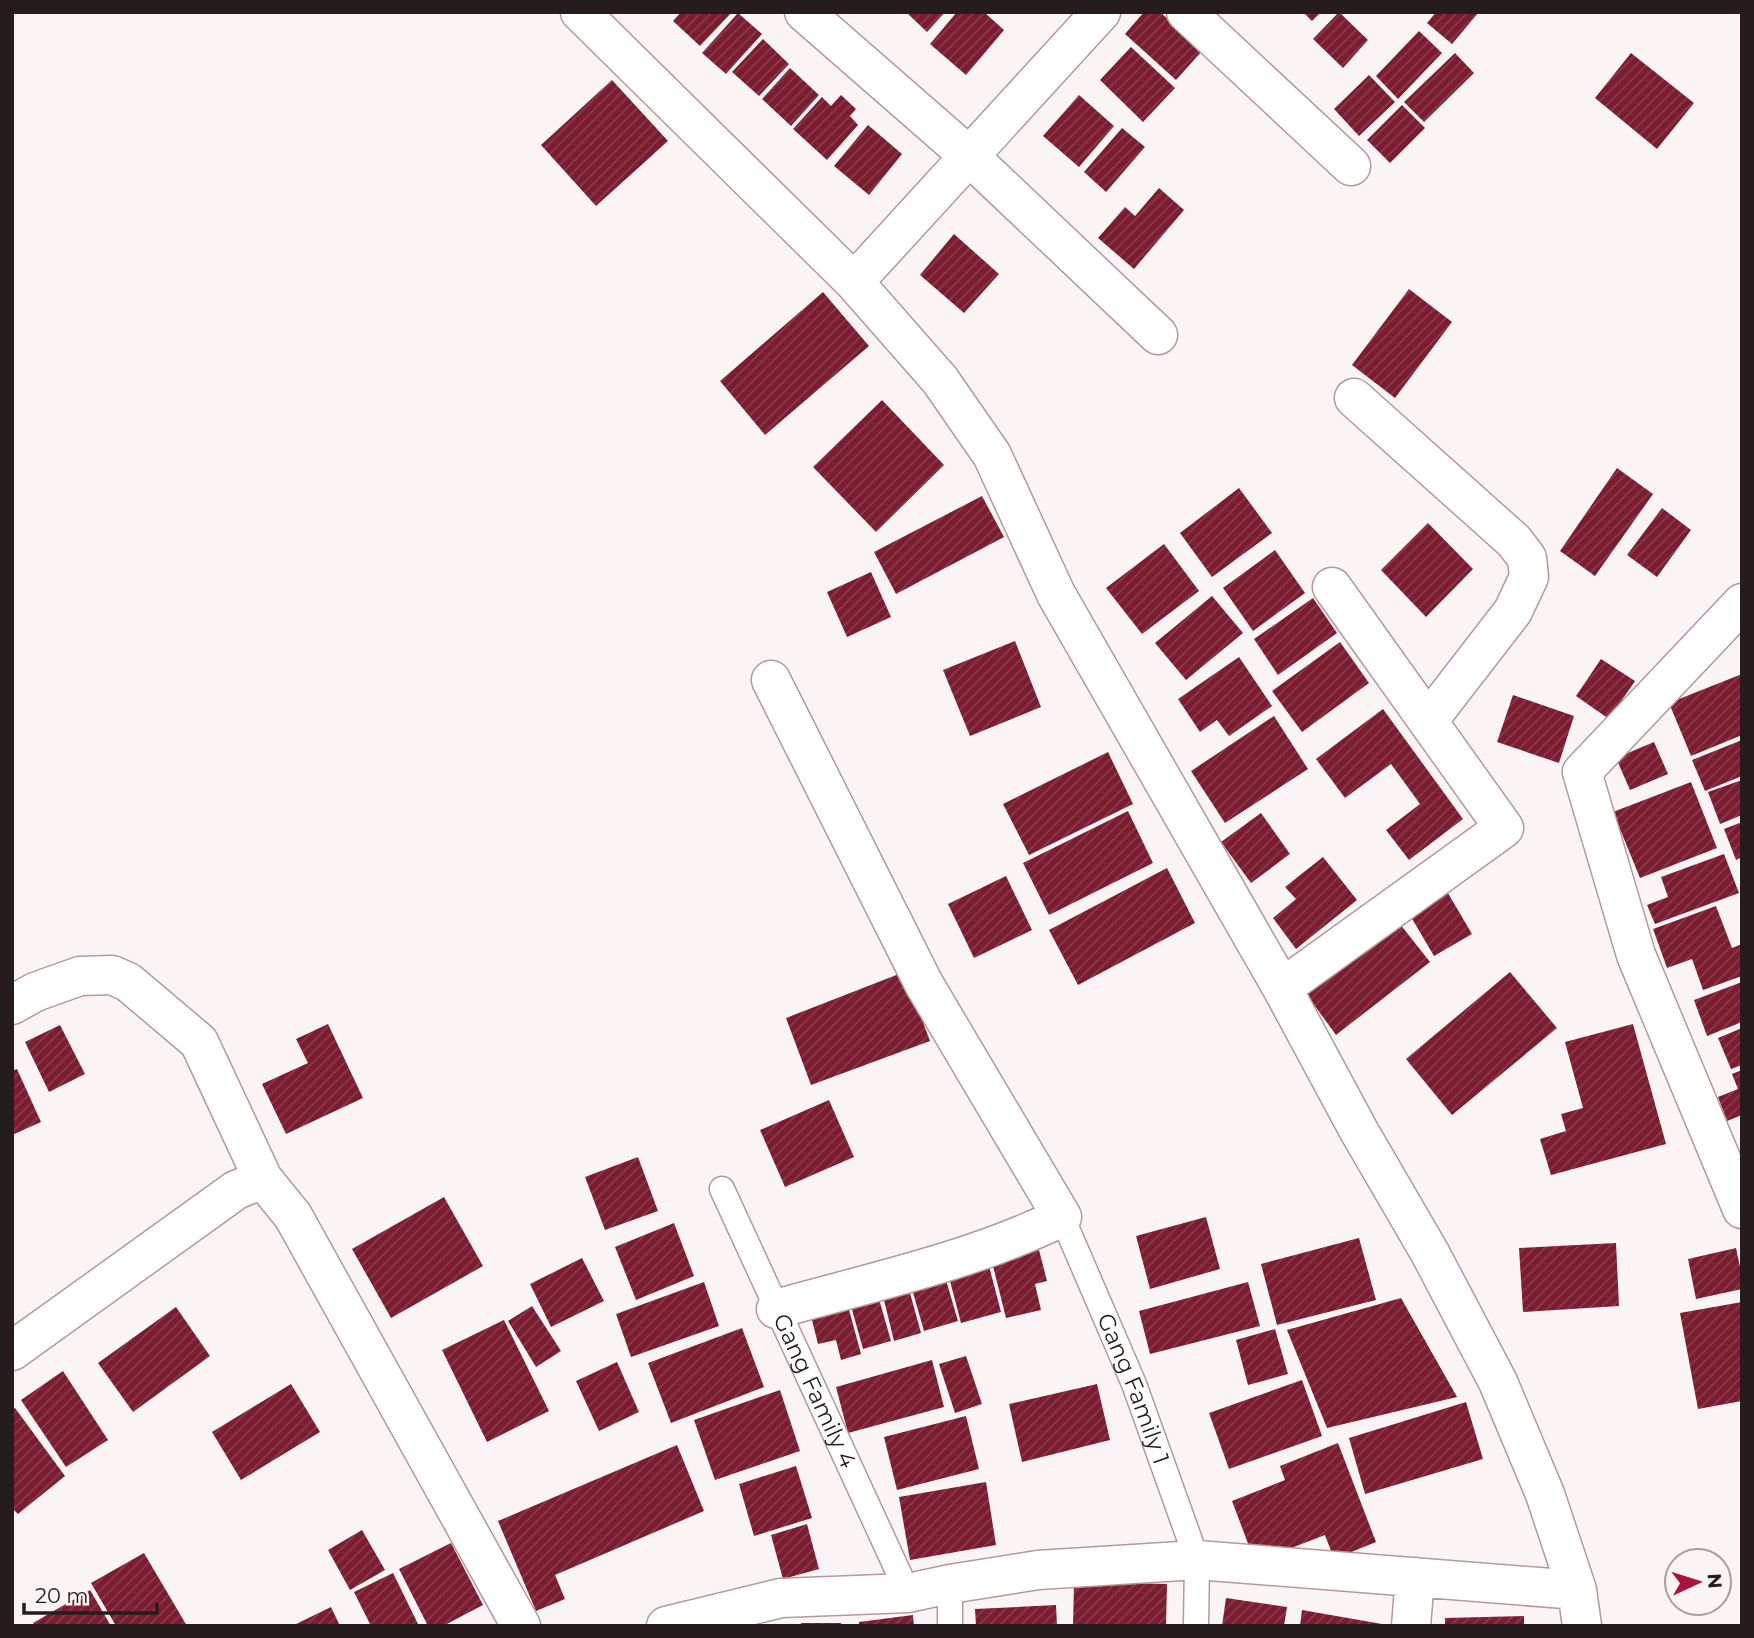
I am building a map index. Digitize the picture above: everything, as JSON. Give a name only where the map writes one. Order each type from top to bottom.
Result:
[{"type":"street","points":[[580,12],[854,282],[940,380],[992,455],[1056,594],[1282,988],[1359,1131],[1430,1252],[1498,1382],[1545,1494],[1580,1608],[1415,1577],[1197,1560],[1038,1570],[908,1593],[781,1598],[666,1626]]},
{"type":"street","points":[[804,12],[969,156],[1158,335]]},
{"type":"street","points":[[854,282],[1101,12]]},
{"type":"street","points":[[1186,12],[1351,166]]},
{"type":"street","points":[[1354,398],[1514,541],[1527,558],[1530,577],[1513,611],[1428,721]]},
{"type":"street","points":[[1282,988],[1504,828],[1332,587]]},
{"type":"street","points":[[1742,603],[1582,772],[1636,956],[1742,1209]]},
{"type":"street","points":[[771,680],[924,984],[1062,1217],[947,1262],[776,1309]]},
{"type":"street","points":[[12,1005],[35,992],[80,976],[112,975],[128,982],[199,1042],[263,1179],[293,1216],[521,1626]]},
{"type":"street","points":[[12,1351],[236,1190],[263,1179]]},
{"type":"street","points":[[1411,1626],[1415,1577]]},
{"type":"lane","name":"Gang Family 4","points":[[722,1189],[908,1593]]},
{"type":"lane","name":"Gang Family 1","points":[[1062,1217],[1134,1384],[1197,1560]]},
{"type":"lane","points":[[1196,1626],[1197,1560]]},
{"type":"lane","points":[[950,1584],[950,1626]]},
{"type":"building","points":[[681,12],[732,12],[700,46],[673,21]]},
{"type":"building","points":[[906,12],[945,12],[927,32]]},
{"type":"building","points":[[957,12],[984,12],[1004,30],[966,75],[930,44]]},
{"type":"building","points":[[1144,12],[1160,12],[1202,51],[1176,80],[1125,34]]},
{"type":"building","points":[[1303,12],[1321,12],[1312,21]]},
{"type":"building","points":[[1339,12],[1368,40],[1343,68],[1313,39]]},
{"type":"building","points":[[1436,12],[1479,12],[1452,44],[1427,23]]},
{"type":"building","points":[[738,13],[762,34],[726,74],[702,53]]},
{"type":"building","points":[[1419,31],[1442,53],[1398,99],[1376,76]]},
{"type":"building","points":[[763,39],[789,64],[759,96],[732,72]]},
{"type":"building","points":[[1131,47],[1175,88],[1143,122],[1100,80]]},
{"type":"building","points":[[1455,53],[1474,73],[1424,122],[1404,102]]},
{"type":"building","points":[[1631,53],[1694,103],[1657,149],[1595,98]]},
{"type":"building","points":[[790,68],[819,95],[791,126],[762,99]]},
{"type":"building","points":[[1369,75],[1395,102],[1359,136],[1334,109]]},
{"type":"building","points":[[612,80],[668,141],[596,206],[541,145]]},
{"type":"building","points":[[841,95],[856,109],[850,116],[858,125],[827,160],[793,129],[822,97],[831,106]]},
{"type":"building","points":[[1079,95],[1114,126],[1079,167],[1043,136]]},
{"type":"building","points":[[1402,105],[1425,128],[1390,163],[1367,140]]},
{"type":"building","points":[[868,125],[902,154],[869,195],[834,166]]},
{"type":"building","points":[[1122,128],[1145,147],[1106,192],[1084,172]]},
{"type":"building","points":[[1159,188],[1184,210],[1134,269],[1098,238],[1125,207],[1135,216]]},
{"type":"building","points":[[954,234],[999,274],[964,313],[920,275]]},
{"type":"building","points":[[1409,289],[1452,322],[1395,398],[1352,365]]},
{"type":"building","points":[[823,292],[869,346],[765,435],[720,381]]},
{"type":"building","points":[[882,400],[944,465],[876,532],[813,467]]},
{"type":"building","points":[[1617,468],[1653,494],[1595,576],[1560,551]]},
{"type":"building","points":[[1239,488],[1272,533],[1212,577],[1180,533]]},
{"type":"building","points":[[982,496],[1004,537],[896,594],[874,552]]},
{"type":"building","points":[[1662,508],[1691,530],[1657,577],[1627,555]]},
{"type":"building","points":[[1428,523],[1473,569],[1426,617],[1381,570]]},
{"type":"building","points":[[1164,544],[1199,591],[1142,634],[1106,588]]},
{"type":"building","points":[[1275,550],[1305,593],[1253,631],[1223,588]]},
{"type":"building","points":[[871,572],[891,617],[847,637],[827,592]]},
{"type":"building","points":[[1212,596],[1243,633],[1186,680],[1155,643]]},
{"type":"building","points":[[1313,598],[1337,633],[1278,675],[1254,639]]},
{"type":"building","points":[[1015,641],[1041,707],[970,736],[943,670]]},
{"type":"building","points":[[1340,642],[1369,683],[1302,732],[1272,691]]},
{"type":"building","points":[[1239,657],[1272,706],[1229,736],[1217,720],[1200,732],[1178,699]]},
{"type":"building","points":[[1601,659],[1635,681],[1609,719],[1576,696]]},
{"type":"building","points":[[1742,674],[1742,735],[1691,756],[1669,703]]},
{"type":"building","points":[[1513,695],[1574,716],[1559,763],[1497,742]]},
{"type":"building","points":[[1383,709],[1463,819],[1409,860],[1386,830],[1420,804],[1391,764],[1345,798],[1316,759]]},
{"type":"building","points":[[1274,716],[1308,769],[1225,823],[1191,771]]},
{"type":"building","points":[[1742,740],[1742,776],[1705,791],[1692,760]]},
{"type":"building","points":[[1654,742],[1668,774],[1630,790],[1616,758]]},
{"type":"building","points":[[1108,752],[1133,804],[1029,855],[1003,804]]},
{"type":"building","points":[[1742,780],[1742,815],[1720,824],[1708,792]]},
{"type":"building","points":[[1691,782],[1717,848],[1640,878],[1613,812]]},
{"type":"building","points":[[1128,811],[1153,863],[1049,915],[1023,863]]},
{"type":"building","points":[[1261,813],[1290,854],[1251,883],[1221,842]]},
{"type":"building","points":[[1742,822],[1742,857],[1736,860],[1724,829]]},
{"type":"building","points":[[1724,854],[1739,893],[1655,924],[1647,905],[1668,897],[1661,877]]},
{"type":"building","points":[[1323,857],[1357,900],[1296,949],[1273,918],[1296,899],[1285,887]]},
{"type":"building","points":[[1167,868],[1195,923],[1078,985],[1049,930]]},
{"type":"building","points":[[1006,876],[1032,930],[974,958],[948,904]]},
{"type":"building","points":[[1442,883],[1472,934],[1434,956],[1404,905]]},
{"type":"building","points":[[1716,906],[1732,948],[1742,944],[1742,976],[1703,990],[1692,959],[1667,968],[1653,929]]},
{"type":"building","points":[[1396,919],[1430,962],[1336,1035],[1304,991]]},
{"type":"building","points":[[904,972],[930,1041],[811,1085],[786,1018]]},
{"type":"building","points":[[1510,972],[1557,1028],[1452,1115],[1406,1059]]},
{"type":"building","points":[[1742,982],[1742,1022],[1707,1036],[1694,1000]]},
{"type":"building","points":[[328,1024],[363,1098],[286,1134],[262,1084],[308,1063],[296,1039]]},
{"type":"building","points":[[1633,1024],[1666,1144],[1551,1175],[1540,1139],[1566,1131],[1561,1114],[1583,1108],[1565,1042]]},
{"type":"building","points":[[60,1025],[85,1074],[49,1092],[25,1042]]},
{"type":"building","points":[[1742,1028],[1742,1065],[1731,1069],[1718,1038]]},
{"type":"building","points":[[17,1069],[41,1122],[12,1135],[12,1071]]},
{"type":"building","points":[[1742,1070],[1742,1115],[1727,1121],[1718,1097],[1738,1089],[1732,1074]]},
{"type":"building","points":[[829,1100],[854,1157],[785,1187],[760,1130]]},
{"type":"building","points":[[638,1157],[658,1211],[605,1230],[585,1177]]},
{"type":"building","points":[[444,1197],[483,1266],[391,1318],[352,1249]]},
{"type":"building","points":[[1206,1217],[1220,1269],[1150,1289],[1136,1236]]},
{"type":"building","points":[[674,1223],[694,1276],[636,1300],[615,1247]]},
{"type":"building","points":[[1359,1238],[1376,1300],[1277,1325],[1261,1264]]},
{"type":"building","points":[[1616,1243],[1619,1306],[1523,1312],[1519,1248]]},
{"type":"building","points":[[1736,1248],[1742,1289],[1696,1299],[1688,1259]]},
{"type":"building","points":[[1039,1250],[1047,1281],[1035,1284],[1041,1310],[1006,1318],[992,1262]]},
{"type":"building","points":[[582,1258],[604,1301],[551,1327],[530,1284]]},
{"type":"building","points":[[989,1266],[1001,1312],[961,1323],[949,1277]]},
{"type":"building","points":[[946,1280],[958,1321],[924,1331],[912,1289]]},
{"type":"building","points":[[704,1282],[719,1326],[631,1357],[616,1314]]},
{"type":"building","points":[[1248,1282],[1260,1326],[1150,1354],[1139,1311]]},
{"type":"building","points":[[910,1293],[921,1333],[894,1341],[884,1300]]},
{"type":"building","points":[[1401,1298],[1457,1397],[1327,1428],[1287,1330]]},
{"type":"building","points":[[879,1299],[891,1341],[863,1349],[851,1306]]},
{"type":"building","points":[[1742,1302],[1742,1401],[1698,1409],[1680,1313]]},
{"type":"building","points":[[532,1306],[561,1351],[536,1367],[508,1321]]},
{"type":"building","points":[[848,1306],[861,1354],[841,1360],[836,1340],[818,1344],[811,1316]]},
{"type":"building","points":[[176,1307],[210,1356],[133,1412],[98,1363]]},
{"type":"building","points":[[504,1320],[549,1411],[487,1442],[442,1350]]},
{"type":"building","points":[[742,1328],[764,1387],[671,1423],[648,1363]]},
{"type":"building","points":[[1275,1329],[1288,1374],[1248,1385],[1236,1340]]},
{"type":"building","points":[[966,1356],[982,1404],[955,1413],[939,1364]]},
{"type":"building","points":[[932,1360],[944,1407],[848,1433],[836,1387]]},
{"type":"building","points":[[617,1362],[639,1412],[599,1431],[576,1381]]},
{"type":"building","points":[[63,1371],[108,1440],[66,1467],[21,1400]]},
{"type":"building","points":[[1302,1380],[1322,1436],[1229,1469],[1209,1413]]},
{"type":"building","points":[[291,1384],[320,1432],[241,1480],[212,1432]]},
{"type":"building","points":[[1097,1384],[1110,1440],[1022,1462],[1009,1404]]},
{"type":"building","points":[[780,1390],[800,1451],[715,1480],[694,1420]]},
{"type":"building","points":[[1466,1402],[1483,1459],[1365,1494],[1349,1438]]},
{"type":"building","points":[[15,1408],[65,1476],[18,1514],[12,1508],[12,1410]]},
{"type":"building","points":[[966,1416],[979,1469],[897,1490],[884,1437]]},
{"type":"building","points":[[1338,1443],[1376,1542],[1334,1559],[1325,1535],[1255,1562],[1232,1501],[1285,1480],[1280,1466]]},
{"type":"building","points":[[677,1445],[704,1511],[555,1575],[565,1599],[536,1611],[498,1521]]},
{"type":"building","points":[[796,1466],[812,1518],[754,1536],[739,1484]]},
{"type":"building","points":[[986,1482],[996,1545],[910,1560],[899,1497]]},
{"type":"building","points":[[807,1524],[819,1569],[783,1579],[771,1535]]},
{"type":"building","points":[[362,1530],[385,1570],[350,1590],[328,1550]]},
{"type":"building","points":[[451,1543],[483,1605],[443,1626],[428,1626],[399,1569]]},
{"type":"building","points":[[144,1553],[187,1626],[116,1626],[91,1583]]},
{"type":"building","points":[[393,1573],[419,1626],[371,1626],[354,1592]]},
{"type":"building","points":[[1074,1582],[1167,1584],[1166,1626],[1073,1626]]},
{"type":"building","points":[[90,1590],[111,1626],[35,1626],[33,1623]]},
{"type":"building","points":[[1226,1598],[1287,1607],[1284,1626],[1222,1626]]},
{"type":"building","points":[[1056,1605],[1057,1626],[976,1626],[975,1609]]},
{"type":"building","points":[[331,1607],[340,1626],[292,1626]]},
{"type":"building","points":[[1302,1610],[1382,1624],[1382,1626],[1300,1626]]},
{"type":"building","points":[[913,1615],[914,1626],[859,1626],[859,1622]]},
{"type":"building","points":[[1524,1616],[1524,1626],[1445,1626],[1445,1618]]},
{"type":"building","points":[[801,1623],[841,1623],[841,1626],[801,1626]]}]
